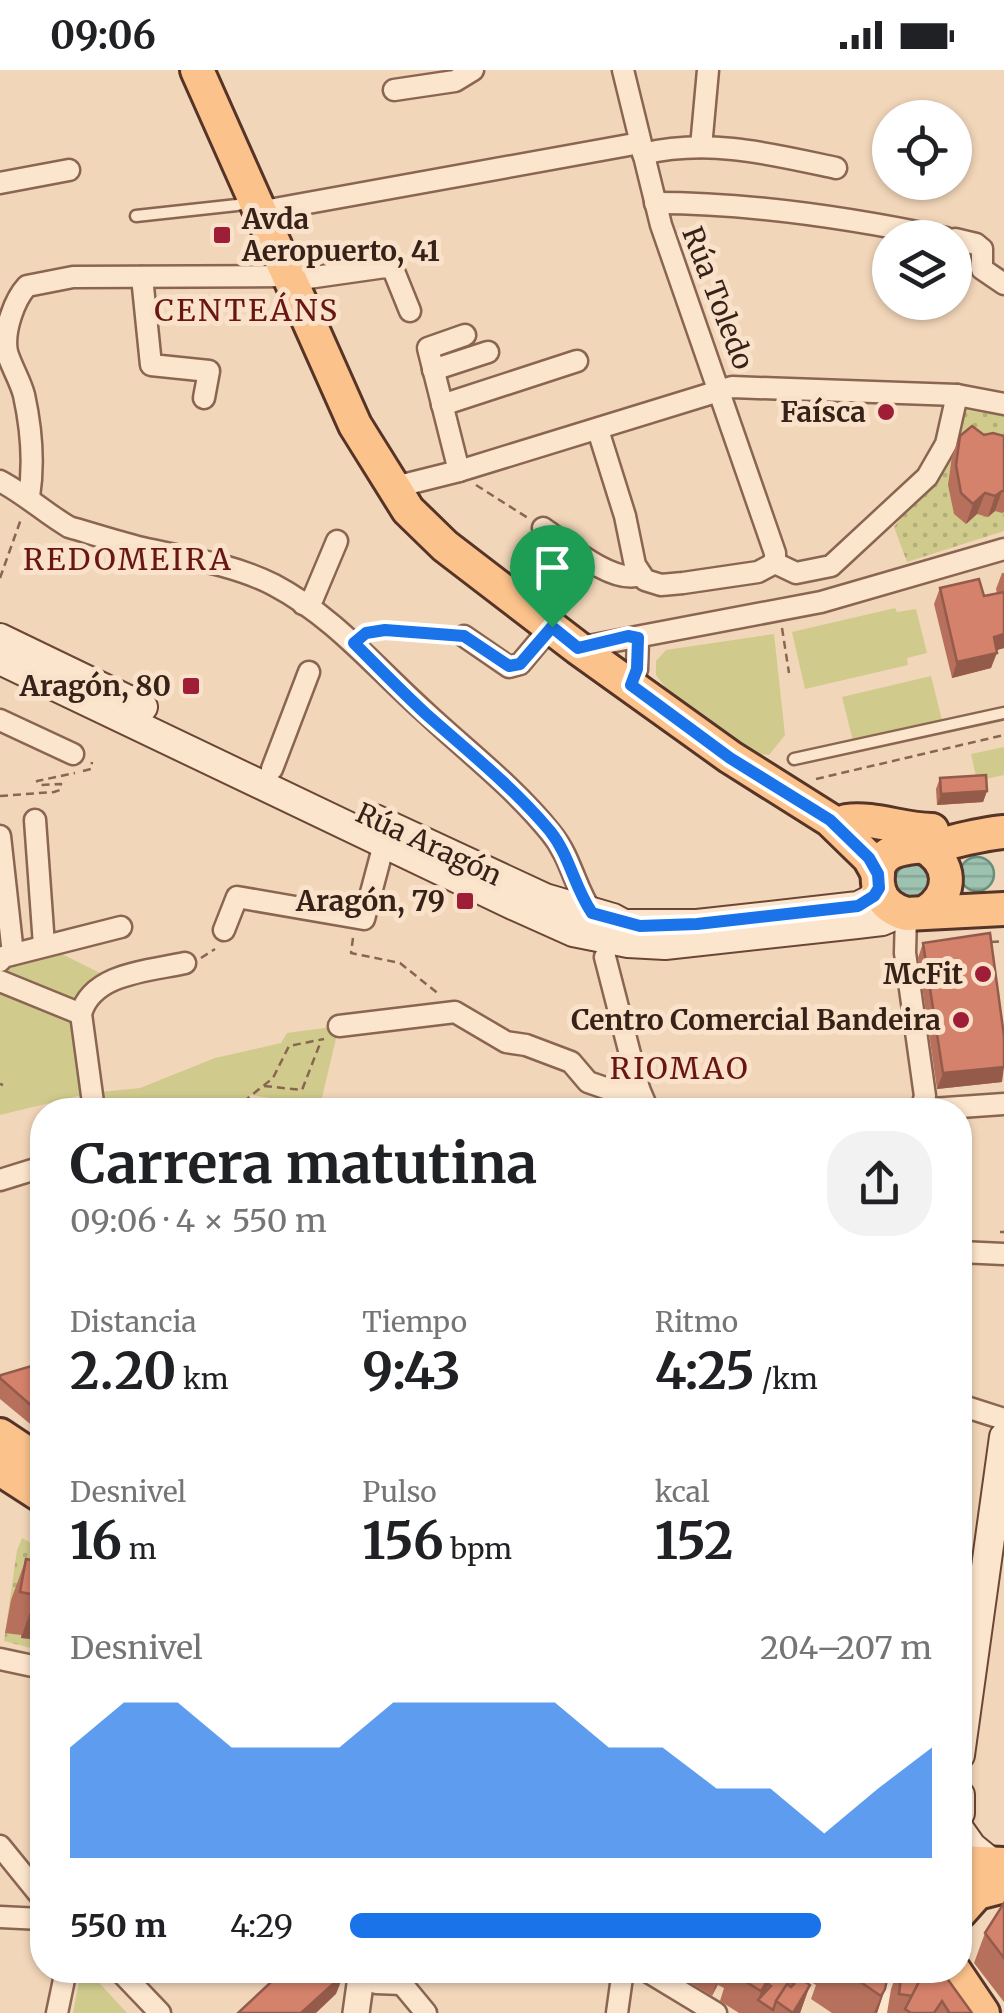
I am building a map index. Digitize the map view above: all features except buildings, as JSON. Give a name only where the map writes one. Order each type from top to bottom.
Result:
[{"type":"main road","points":[[197,70],[255,206],[298,277],[355,424],[408,510],[444,546],[578,648],[624,658],[730,758],[838,820],[934,852],[946,872],[944,896],[898,900],[838,820]]},
{"type":"main road","name":"Rúa Aragón","points":[[0,638],[544,898],[592,913],[612,941]]},
{"type":"main road","name":"Rúa Aragón","points":[[0,660],[556,925],[612,941],[697,924],[898,900],[1004,909]]},
{"type":"main road","points":[[838,820],[860,819],[904,829],[958,830],[970,835]]},
{"type":"main road","points":[[914,846],[1004,832]]},
{"type":"main road","name":"Rúa Aragón","points":[[898,900],[888,856],[914,846]]},
{"type":"main road","points":[[0,1436],[30,1455]]},
{"type":"main road","points":[[972,1690],[994,1574],[1003,1445]]},
{"type":"main road","points":[[0,1469],[30,1488]]},
{"type":"main road","points":[[972,1847],[1000,1871]]},
{"type":"main road","points":[[972,1865],[1000,1871]]},
{"type":"main road","points":[[972,1871],[1000,1871]]},
{"type":"main road","points":[[972,1898],[1000,1871]]},
{"type":"main road","points":[[941,1983],[948,2013]]},
{"type":"main road","points":[[947,1983],[983,2013]]},
{"type":"street","points":[[394,90],[454,81],[473,70]]},
{"type":"street","name":"Rúa Toledo","points":[[623,70],[655,203],[720,391],[752,386],[957,395],[1004,404]]},
{"type":"street","points":[[700,147],[708,70]]},
{"type":"street","points":[[255,206],[642,149],[738,147],[836,168]]},
{"type":"street","points":[[0,183],[69,170]]},
{"type":"street","points":[[655,203],[777,210],[872,223]]},
{"type":"street","points":[[972,243],[984,253],[982,270],[1004,284]]},
{"type":"street","points":[[29,496],[31,453],[24,397],[4,352],[15,304],[27,286],[73,277],[298,277],[386,267],[393,269],[410,311]]},
{"type":"street","points":[[142,277],[150,365],[210,371],[204,398]]},
{"type":"street","points":[[459,472],[428,348],[465,335]]},
{"type":"street","points":[[434,370],[488,352]]},
{"type":"street","points":[[442,406],[577,361]]},
{"type":"street","points":[[391,488],[459,472],[720,391],[775,553],[775,563]]},
{"type":"street","points":[[775,563],[796,573],[831,566],[927,477],[946,444],[957,395]]},
{"type":"street","points":[[598,430],[640,576]]},
{"type":"street","points":[[0,481],[29,496],[69,526],[241,572],[303,604],[354,643],[421,709],[494,771],[552,833],[568,856],[580,895],[592,913]]},
{"type":"street","points":[[544,528],[612,573],[640,576],[662,585],[758,572],[775,563]]},
{"type":"street","points":[[303,604],[313,598],[338,541]]},
{"type":"street","points":[[624,658],[1004,549]]},
{"type":"street","points":[[464,636],[509,666],[520,664],[552,627]]},
{"type":"street","points":[[272,769],[309,672]]},
{"type":"street","points":[[0,720],[73,754]]},
{"type":"street","points":[[34,820],[44,944]]},
{"type":"street","points":[[0,836],[6,958],[44,944],[121,926]]},
{"type":"street","name":"Rúa Aragón","points":[[356,918],[364,919],[384,844]]},
{"type":"street","points":[[224,930],[237,897],[356,918]]},
{"type":"street","points":[[898,900],[923,1098]]},
{"type":"street","points":[[612,941],[643,1098]]},
{"type":"street","points":[[92,1098],[82,1014],[85,1000],[112,979],[185,963]]},
{"type":"street","points":[[0,981],[82,1014]]},
{"type":"street","points":[[339,1026],[454,1012],[506,1042],[526,1045],[571,1062],[588,1082],[611,1090],[639,1089]]},
{"type":"street","points":[[972,1106],[1004,1104]]},
{"type":"street","points":[[0,1180],[30,1170]]},
{"type":"street","points":[[972,1253],[1004,1254]]},
{"type":"street","points":[[972,1408],[1004,1419]]},
{"type":"street","points":[[0,1659],[30,1665]]},
{"type":"street","points":[[0,1846],[30,1879]]},
{"type":"street","points":[[21,1871],[30,1873]]},
{"type":"street","points":[[0,1917],[30,1918]]},
{"type":"street","points":[[57,2013],[63,1983]]},
{"type":"street","points":[[131,1983],[160,2013]]},
{"type":"street","points":[[356,2013],[360,1983]]},
{"type":"street","points":[[409,1983],[426,2013]]},
{"type":"street","points":[[617,2013],[621,1983]]},
{"type":"street","points":[[666,1983],[716,2013]]},
{"type":"street","points":[[879,2013],[885,1983]]},
{"type":"lane","points":[[136,216],[255,206]]},
{"type":"lane","points":[[794,760],[1004,713]]},
{"type":"path","points":[[459,472],[544,528]]},
{"type":"path","points":[[0,578],[29,496]]},
{"type":"path","points":[[779,611],[789,673]]},
{"type":"path","points":[[354,643],[366,633],[385,630],[464,636]]},
{"type":"path","points":[[804,782],[1004,735]]},
{"type":"path","points":[[0,796],[60,790],[60,784],[40,785],[37,781],[93,767],[90,760],[73,754]]},
{"type":"path","points":[[356,918],[351,952],[400,963],[441,996],[454,1012]]},
{"type":"path","points":[[185,963],[210,955],[224,930]]},
{"type":"path","points":[[988,942],[1004,941]]},
{"type":"path","points":[[262,1086],[302,1090],[321,1041],[339,1026]]},
{"type":"path","points":[[248,1098],[273,1078],[288,1046],[321,1041]]},
{"type":"shaded area","points":[[964,410],[1004,416],[1004,531],[907,562],[894,527],[945,461]]},
{"type":"shaded area","points":[[895,608],[897,612],[916,609],[927,653],[907,658],[908,665],[805,689],[792,632]]},
{"type":"shaded area","points":[[774,634],[785,735],[769,755],[758,754],[665,687],[656,675],[656,661],[666,650]]},
{"type":"shaded area","points":[[931,676],[942,720],[853,741],[842,697]]},
{"type":"shaded area","points":[[1004,747],[1004,775],[977,781],[971,754]]},
{"type":"shaded area","points":[[977,857],[989,862],[994,874],[989,886],[977,891],[965,886],[960,874],[965,862]]},
{"type":"shaded area","points":[[912,864],[924,869],[929,881],[924,893],[912,898],[900,893],[895,881],[900,869]]},
{"type":"shaded area","points":[[44,945],[112,979],[85,1000],[91,1093],[140,1088],[215,1058],[281,1043],[287,1033],[339,1026],[322,1098],[91,1098],[90,1093],[70,1098],[30,1098],[30,1108],[0,1115],[0,961]]},
{"type":"shaded area","points":[[22,1538],[30,1542],[30,1648],[4,1641]]},
{"type":"shaded area","points":[[79,1983],[99,1983],[127,2013],[73,2013]]},
{"type":"place","name":"Avda Aeropuerto, 41","points":[[222,235]]},
{"type":"place","name":"Faísca","points":[[886,412]]},
{"type":"place","name":"Aragón, 80","points":[[191,686]]},
{"type":"place","name":"Aragón, 79","points":[[465,901]]},
{"type":"place","name":"McFit","points":[[983,974]]},
{"type":"place","name":"Centro Comercial Bandeira","points":[[961,1020]]},
{"type":"district","name":"CENTEÁNS","points":[[247,311]]},
{"type":"district","name":"REDOMEIRA","points":[[128,560]]},
{"type":"district","name":"RIOMAO","points":[[680,1069]]},
{"type":"route","points":[[552,627],[578,648],[628,636],[638,638],[640,650],[631,685],[730,758],[830,820],[869,858],[878,874],[879,888],[874,896],[858,906],[697,924],[640,926],[592,913],[580,895],[568,856],[552,833],[494,771],[421,709],[354,643],[366,633],[385,630],[464,636],[509,666],[520,664],[552,627]]}]
